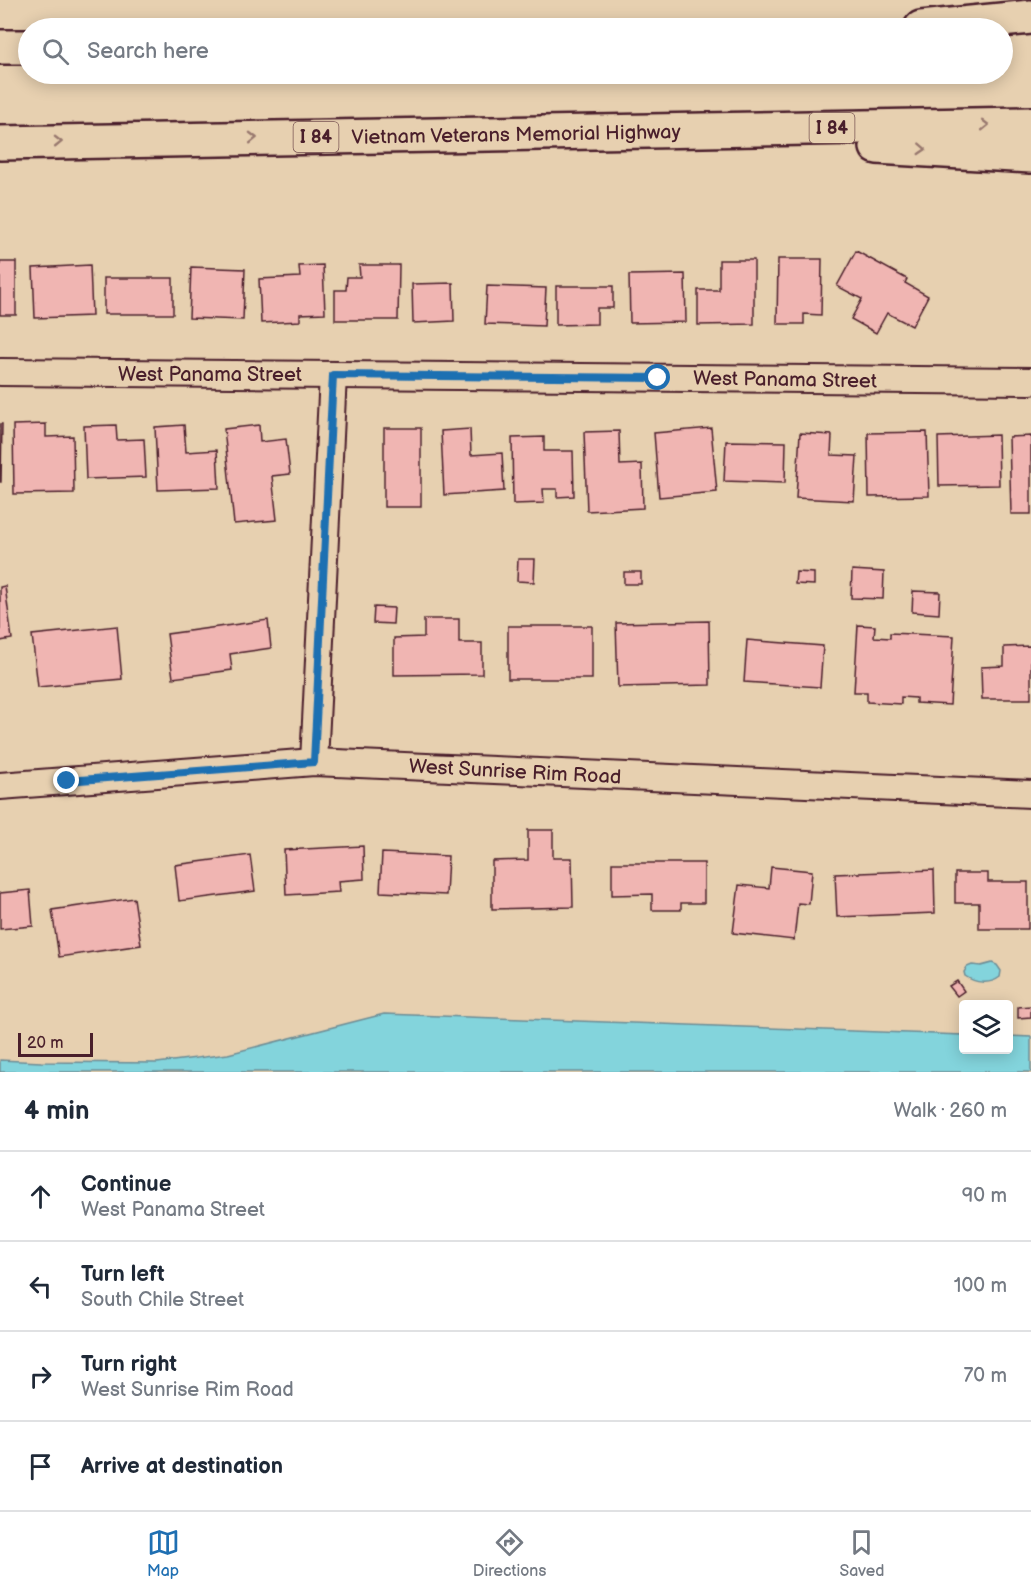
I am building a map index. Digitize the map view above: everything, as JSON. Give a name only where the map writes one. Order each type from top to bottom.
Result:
[{"type":"highway","points":[[1013,19],[1031,17]]},
{"type":"highway","points":[[1013,32],[1031,31]]},
{"type":"highway","points":[[0,47],[18,46]]},
{"type":"highway","name":"Vietnam Veterans Memorial Highway","points":[[0,143],[1031,124]]},
{"type":"highway","points":[[633,132],[1031,156]]},
{"type":"street","name":"West Panama Street","points":[[0,372],[1031,381]]},
{"type":"street","points":[[314,762],[333,375]]},
{"type":"street","name":"West Sunrise Rim Road","points":[[0,786],[314,762],[1031,794]]},
{"type":"water","points":[[992,963],[997,965],[1001,971],[1000,977],[996,980],[982,982],[965,976],[964,972],[967,967]]},
{"type":"water","points":[[384,1014],[959,1035],[959,1054],[1013,1054],[1013,1036],[1031,1037],[1031,1072],[0,1072],[0,1060],[157,1063],[228,1054]]},
{"type":"building","points":[[856,251],[907,279],[905,283],[928,296],[912,326],[887,313],[876,333],[851,319],[862,299],[837,286]]},
{"type":"building","points":[[778,259],[822,259],[821,315],[804,314],[804,324],[777,324]]},
{"type":"building","points":[[719,260],[754,260],[754,324],[698,325],[698,290],[719,290]]},
{"type":"building","points":[[0,262],[16,262],[16,315],[0,315]]},
{"type":"building","points":[[90,265],[92,316],[35,318],[33,268]]},
{"type":"building","points":[[323,265],[325,313],[300,314],[300,321],[261,323],[259,279],[300,277],[299,266]]},
{"type":"building","points":[[359,265],[399,265],[398,320],[335,320],[335,290],[346,290],[347,277],[360,277]]},
{"type":"building","points":[[191,267],[245,269],[243,320],[189,318]]},
{"type":"building","points":[[685,274],[686,322],[630,323],[629,275]]},
{"type":"building","points":[[104,278],[173,278],[173,314],[104,314]]},
{"type":"building","points":[[453,283],[454,321],[413,323],[412,284]]},
{"type":"building","points":[[487,286],[546,288],[544,326],[485,324]]},
{"type":"building","points":[[556,286],[613,286],[613,308],[597,308],[597,324],[556,325]]},
{"type":"building","points":[[0,424],[2,424],[1,482],[0,482]]},
{"type":"building","points":[[46,424],[46,437],[73,436],[74,493],[14,494],[13,425]]},
{"type":"building","points":[[116,425],[117,440],[144,439],[146,477],[86,479],[84,426]]},
{"type":"building","points":[[184,425],[186,452],[217,450],[219,488],[158,490],[155,427]]},
{"type":"building","points":[[259,425],[260,442],[286,439],[290,474],[272,476],[277,520],[234,524],[224,429]]},
{"type":"building","points":[[384,428],[421,428],[421,507],[384,507]]},
{"type":"building","points":[[711,428],[717,492],[659,497],[654,433]]},
{"type":"building","points":[[470,429],[471,455],[502,453],[504,491],[444,495],[441,431]]},
{"type":"building","points":[[619,431],[620,465],[642,464],[643,508],[587,511],[584,432]]},
{"type":"building","points":[[927,432],[929,496],[869,497],[868,433]]},
{"type":"building","points":[[800,433],[832,435],[831,455],[857,456],[854,501],[796,498]]},
{"type":"building","points":[[998,435],[999,485],[939,486],[938,437]]},
{"type":"building","points":[[1031,436],[1031,514],[1011,514],[1009,437]]},
{"type":"building","points":[[544,437],[544,451],[573,451],[574,496],[557,497],[557,489],[543,489],[544,503],[513,504],[512,438]]},
{"type":"building","points":[[726,441],[786,442],[785,483],[724,481]]},
{"type":"building","points":[[518,559],[535,559],[534,582],[517,581]]},
{"type":"building","points":[[852,570],[884,572],[883,599],[851,598]]},
{"type":"building","points":[[624,572],[641,572],[641,584],[624,584]]},
{"type":"building","points":[[796,572],[814,573],[814,585],[795,584]]},
{"type":"building","points":[[5,586],[12,639],[0,641],[0,587]]},
{"type":"building","points":[[913,591],[940,592],[939,614],[912,612]]},
{"type":"building","points":[[374,607],[394,608],[393,624],[373,623]]},
{"type":"building","points":[[424,619],[459,619],[459,643],[482,643],[482,674],[394,675],[394,638],[424,637]]},
{"type":"building","points":[[268,620],[271,648],[230,654],[232,670],[173,678],[167,634]]},
{"type":"building","points":[[709,621],[710,685],[618,687],[616,623]]},
{"type":"building","points":[[858,625],[875,626],[874,637],[890,638],[890,633],[954,636],[950,705],[916,703],[916,698],[901,697],[901,704],[867,702],[867,692],[854,692]]},
{"type":"building","points":[[117,626],[122,679],[38,687],[32,635]]},
{"type":"building","points":[[508,626],[592,626],[592,679],[508,679]]},
{"type":"building","points":[[747,640],[823,646],[820,687],[744,682]]},
{"type":"building","points":[[1031,646],[1031,699],[982,699],[981,667],[1004,666],[1004,647]]},
{"type":"building","points":[[528,830],[553,830],[553,858],[572,858],[573,907],[492,909],[492,861],[528,860]]},
{"type":"building","points":[[363,846],[364,879],[338,881],[339,892],[286,895],[284,850]]},
{"type":"building","points":[[382,853],[448,856],[446,895],[380,892]]},
{"type":"building","points":[[250,855],[255,891],[179,901],[175,865]]},
{"type":"building","points":[[612,863],[704,863],[704,903],[681,903],[681,910],[652,910],[652,894],[612,895]]},
{"type":"building","points":[[771,867],[812,871],[809,904],[798,903],[794,940],[733,933],[739,885],[769,888]]},
{"type":"building","points":[[934,870],[935,913],[837,917],[835,874]]},
{"type":"building","points":[[955,873],[988,873],[988,882],[1028,882],[1028,929],[979,929],[979,903],[955,903]]},
{"type":"building","points":[[30,890],[33,926],[0,929],[0,893]]},
{"type":"building","points":[[134,898],[141,945],[59,957],[52,910]]},
{"type":"building","points":[[957,981],[964,991],[957,996],[949,986]]},
{"type":"building","points":[[1031,1006],[1031,1017],[1018,1018],[1018,1007]]},
{"type":"route","points":[[67,781],[314,762],[333,375],[658,378]]}]
